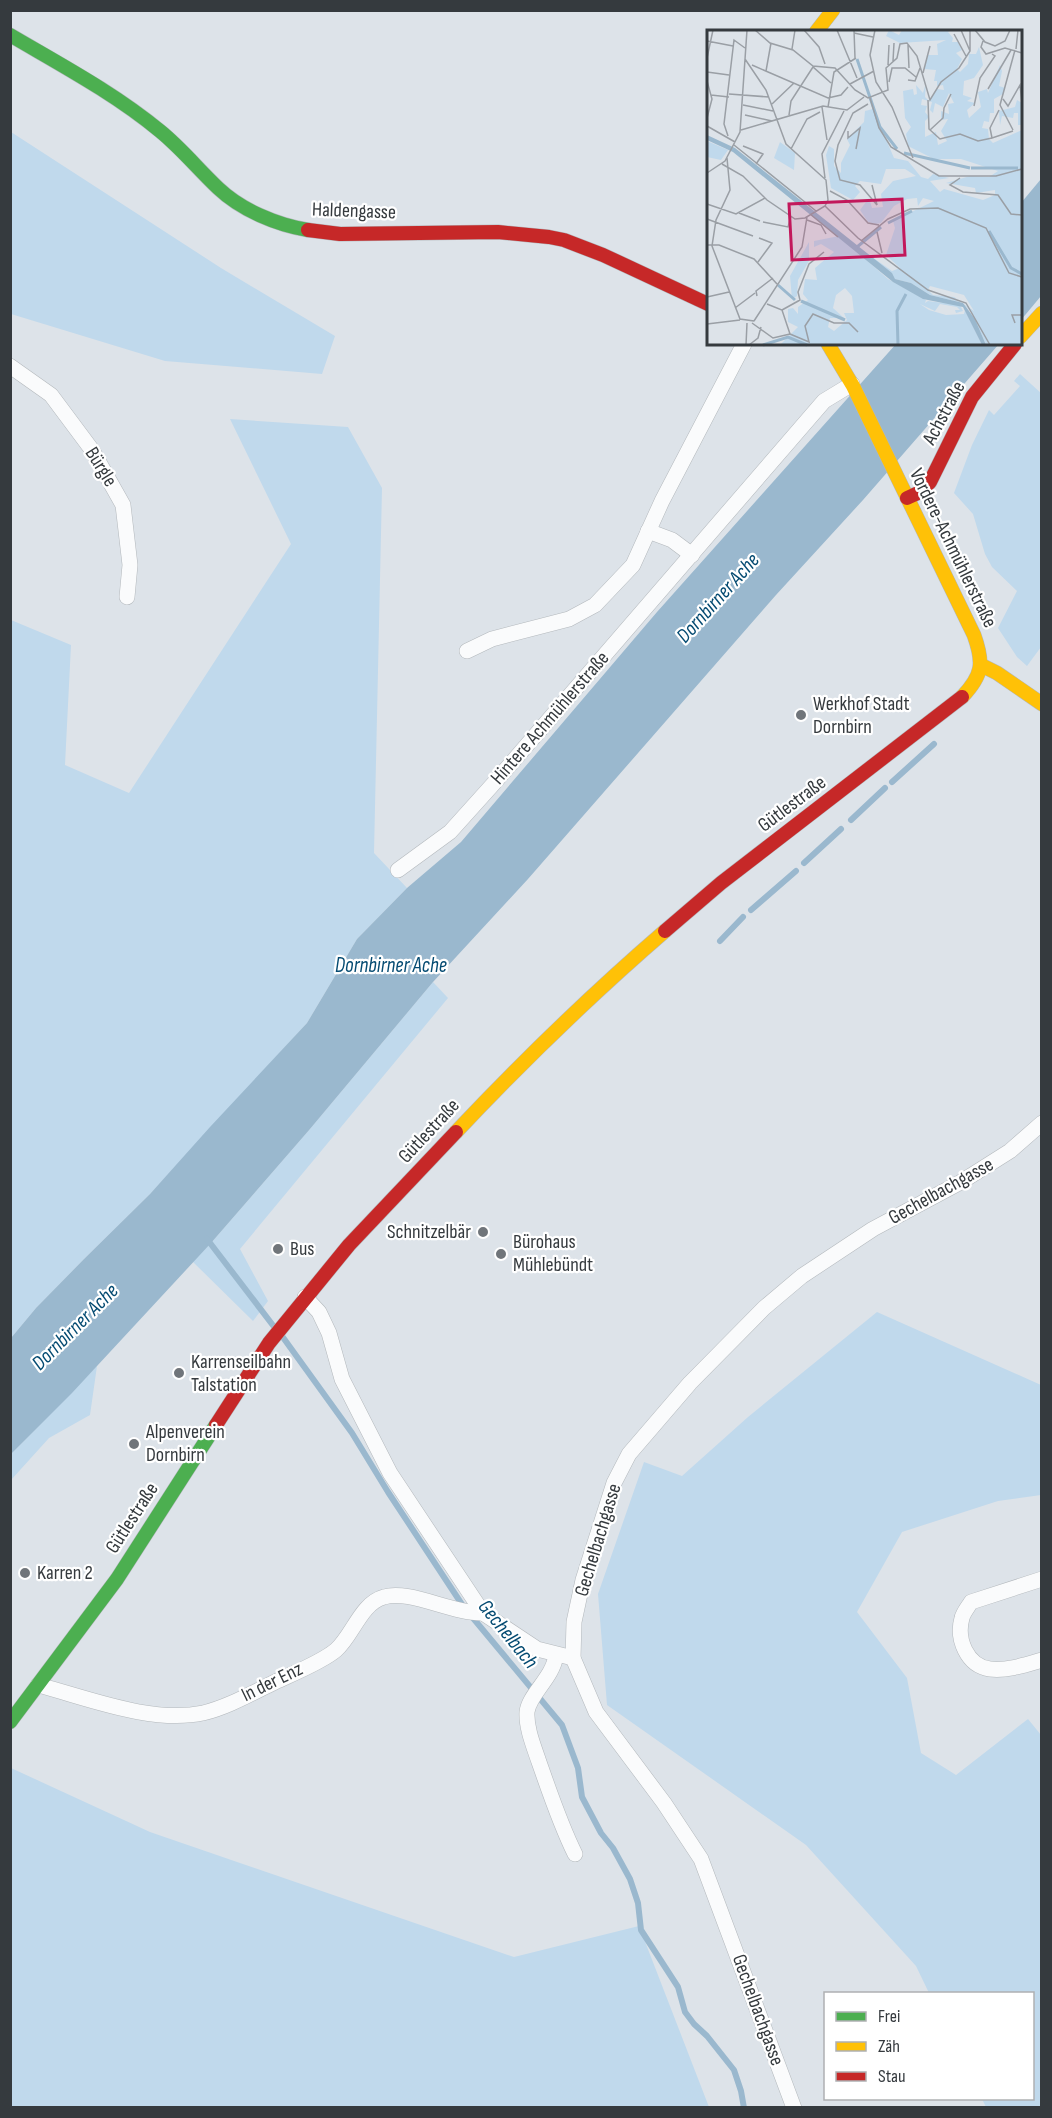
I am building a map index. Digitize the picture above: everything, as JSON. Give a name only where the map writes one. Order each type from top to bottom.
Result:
[{"type":"street","points":[[817,30],[826,12]]},
{"type":"street","name":"Haldengasse","points":[[10,35],[98,87],[159,130],[219,189],[235,201],[281,223],[305,230],[340,234],[498,232],[557,238],[603,255],[707,304]]},
{"type":"street","points":[[1022,335],[1041,313]]},
{"type":"street","points":[[467,651],[492,639],[569,619],[595,605],[633,565],[648,531],[743,345]]},
{"type":"street","name":"Vordere-Achmühlerstraße","points":[[829,345],[851,382],[974,636],[981,653],[983,666]]},
{"type":"street","name":"Achstraße","points":[[907,498],[918,493],[930,482],[972,396],[1014,345]]},
{"type":"street","name":"Bürgle","points":[[10,366],[51,395],[92,450],[123,504],[130,565],[128,597]]},
{"type":"street","name":"Hintere Achmühlerstraße","points":[[398,870],[450,832],[824,401],[851,382]]},
{"type":"street","points":[[648,531],[672,540],[692,555]]},
{"type":"street","points":[[983,666],[997,673],[1041,704]]},
{"type":"street","name":"Gütlestraße","points":[[10,1722],[117,1579],[269,1343],[349,1245],[534,1050],[616,973],[721,883],[959,700],[979,677],[983,666]]},
{"type":"street","name":"Gechelbachgasse","points":[[794,2108],[701,1859],[664,1803],[597,1712],[573,1658],[574,1622],[583,1580],[607,1503],[629,1454],[690,1383],[764,1308],[802,1276],[873,1229],[961,1182],[1010,1151],[1041,1123]]},
{"type":"street","name":"In der Enz","points":[[305,1297],[319,1312],[329,1333],[342,1379],[390,1473],[480,1613],[537,1649],[573,1658]]},
{"type":"street","points":[[1041,1579],[970,1602],[962,1618],[960,1638],[965,1652],[975,1663],[989,1669],[1014,1668],[1041,1660]]},
{"type":"street","name":"In der Enz","points":[[38,1685],[145,1713],[172,1717],[199,1713],[253,1693],[335,1650],[374,1601],[386,1596],[401,1596],[454,1610],[480,1613]]},
{"type":"street","points":[[556,1655],[553,1670],[536,1694],[527,1712],[532,1741],[562,1829],[575,1854]]},
{"type":"shaded area","points":[[11,132],[221,268],[335,336],[322,374],[165,361],[11,314]]},
{"type":"shaded area","points":[[1020,374],[1042,394],[1041,647],[1027,666],[1017,657],[998,628],[1017,591],[992,567],[985,554],[973,514],[954,493],[972,445],[989,410],[994,415],[1020,386],[1014,381]]},
{"type":"shaded area","points":[[230,419],[348,427],[382,488],[374,853],[407,888],[357,939],[307,1023],[150,1194],[36,1308],[11,1338],[11,620],[71,645],[65,765],[129,793],[291,544]]},
{"type":"shaded area","points":[[433,982],[448,998],[240,1249],[268,1301],[253,1321],[192,1261],[211,1243],[310,1129]]},
{"type":"shaded area","points":[[877,1312],[1041,1385],[1041,1495],[998,1501],[902,1532],[857,1612],[907,1678],[921,1753],[956,1775],[1028,1719],[1041,1735],[1041,2107],[986,2107],[982,2100],[1034,2100],[1034,1992],[929,1992],[916,1966],[806,1845],[607,1705],[598,1594],[644,1462],[682,1476],[748,1417]]},
{"type":"shaded area","points":[[97,1366],[90,1415],[49,1438],[11,1480],[11,1454]]},
{"type":"shaded area","points":[[11,1768],[150,1832],[514,1957],[639,1926],[709,2107],[11,2107]]},
{"type":"water","points":[[1041,179],[1041,296],[1022,319],[1022,202]]},
{"type":"water","name":"Dornbirner Ache","points":[[895,345],[998,345],[528,879],[433,982],[211,1243],[72,1393],[11,1454],[11,1338],[36,1308],[150,1194],[307,1023],[357,939],[407,888],[461,842],[657,612]]},
{"type":"waterway","points":[[892,782],[934,744]]},
{"type":"waterway","points":[[851,820],[885,788]]},
{"type":"waterway","points":[[804,863],[841,829]]},
{"type":"waterway","points":[[751,910],[796,871]]},
{"type":"waterway","points":[[720,941],[743,917]]},
{"type":"waterway","name":"Gechelbach","points":[[207,1239],[275,1328]]},
{"type":"waterway","name":"Gechelbach","points":[[282,1336],[352,1433],[463,1606],[562,1725],[578,1768],[582,1797],[630,1879],[638,1903],[641,1930],[678,1987],[685,2012],[734,2070],[744,2108]]},
{"type":"traffic: fast","points":[[10,35],[87,80],[142,117],[168,138],[218,188],[237,203],[272,220],[308,230]]},
{"type":"traffic: fast","points":[[10,1722],[117,1579],[216,1425]]},
{"type":"traffic: slow","points":[[818,30],[833,10]]},
{"type":"traffic: slow","points":[[1022,335],[1042,313]]},
{"type":"traffic: slow","points":[[829,345],[853,386],[974,635],[980,668],[974,682],[962,697]]},
{"type":"traffic: slow","points":[[983,666],[1042,704]]},
{"type":"traffic: slow","points":[[456,1132],[558,1029],[665,931]]},
{"type":"traffic: jam","points":[[308,230],[340,234],[498,232],[549,237],[564,240],[603,255],[707,304]]},
{"type":"traffic: jam","points":[[907,498],[918,493],[930,482],[972,397],[1014,345]]},
{"type":"traffic: jam","points":[[665,931],[721,883],[962,697]]},
{"type":"traffic: jam","points":[[216,1425],[269,1343],[349,1245],[456,1132]]},
{"type":"place","name":"Werkhof Stadt Dornbirn","points":[[801,715]]},
{"type":"place","name":"Schnitzelbär","points":[[483,1232]]},
{"type":"place","name":"Bus","points":[[278,1249]]},
{"type":"place","name":"Bürohaus Mühlebündt","points":[[501,1254]]},
{"type":"place","name":"Karrenseilbahn Talstation","points":[[179,1373]]},
{"type":"place","name":"Alpenverein Dornbirn","points":[[134,1444]]},
{"type":"place","name":"Karren 2","points":[[25,1573]]}]
